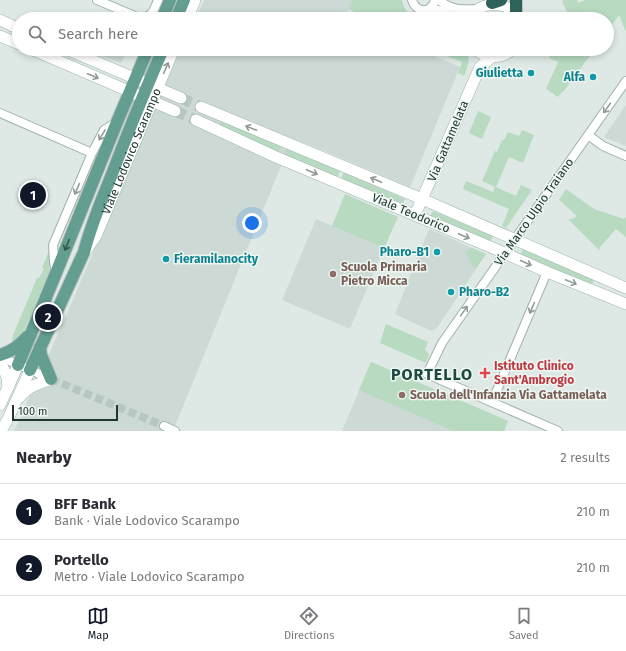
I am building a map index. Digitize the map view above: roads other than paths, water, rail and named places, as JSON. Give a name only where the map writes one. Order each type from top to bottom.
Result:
[{"type":"highway","points":[[516,0],[517,12]]},
{"type":"main road","points":[[159,12],[170,0]]},
{"type":"main road","points":[[179,12],[184,0]]},
{"type":"main road","name":"Viale Lodovico Scarampo","points":[[18,365],[145,56]]},
{"type":"main road","name":"Viale Lodovico Scarampo","points":[[30,370],[84,252],[90,232],[153,86],[161,56]]},
{"type":"main road","points":[[0,356],[17,347],[30,335]]},
{"type":"main road","points":[[40,347],[41,355],[51,379]]},
{"type":"street","points":[[97,0],[125,12]]},
{"type":"street","points":[[156,12],[158,0]]},
{"type":"street","points":[[190,12],[195,0]]},
{"type":"street","points":[[412,0],[413,5],[420,10],[428,10],[435,3]]},
{"type":"street","points":[[474,12],[484,4],[496,1],[506,5],[514,12]]},
{"type":"street","points":[[435,3],[455,9],[477,9]]},
{"type":"street","points":[[435,3],[446,12]]},
{"type":"street","points":[[0,20],[12,26]]},
{"type":"street","points":[[0,36],[12,41]]},
{"type":"street","points":[[47,56],[130,92]]},
{"type":"street","points":[[82,56],[181,98]]},
{"type":"street","name":"Viale Lodovico Scarampo","points":[[153,86],[170,56]]},
{"type":"street","points":[[477,56],[480,67]]},
{"type":"street","points":[[488,56],[501,56]]},
{"type":"street","name":"Via Gattamelata","points":[[415,215],[480,67],[492,57]]},
{"type":"street","name":"Via Marco Ulpio Traiano","points":[[492,402],[427,374],[442,343],[626,81]]},
{"type":"street","name":"Viale Lodovico Scarampo","points":[[130,92],[147,99]]},
{"type":"street","points":[[147,99],[176,111]]},
{"type":"street","name":"Viale Teodorico","points":[[201,107],[515,239],[626,288]]},
{"type":"street","points":[[0,113],[92,153]]},
{"type":"street","name":"Viale Teodorico","points":[[196,120],[276,157],[626,304]]},
{"type":"street","name":"Viale Lodovico Scarampo","points":[[56,273],[53,245],[92,153],[104,130],[117,122]]},
{"type":"street","points":[[588,136],[603,146],[626,156]]},
{"type":"street","points":[[547,272],[492,402],[558,431]]},
{"type":"street","points":[[0,356],[51,379]]},
{"type":"street","points":[[0,360],[7,377],[8,388]]},
{"type":"street","points":[[0,405],[18,365]]},
{"type":"street","points":[[1,431],[30,370]]},
{"type":"street","points":[[15,404],[27,390],[39,383],[51,379]]},
{"type":"street","points":[[164,426],[176,431]]},
{"type":"tunnel","points":[[181,98],[201,107]]},
{"type":"tunnel","points":[[175,111],[196,120]]},
{"type":"tunnel","points":[[51,379],[164,426]]},
{"type":"place","name":"Giulietta","points":[[531,73]]},
{"type":"place","name":"Alfa","points":[[593,77]]},
{"type":"place","name":"BFF Bank","points":[[33,195]]},
{"type":"place","name":"Pharo-B1","points":[[437,252]]},
{"type":"place","name":"Fieramilanocity","points":[[166,259]]},
{"type":"place","name":"Scuola Primaria Pietro Micca","points":[[333,274]]},
{"type":"place","name":"Pharo-B2","points":[[451,292]]},
{"type":"place","name":"Portello","points":[[48,317]]},
{"type":"place","name":"Istituto Clinico Sant'Ambrogio","points":[[485,373]]},
{"type":"place","name":"Scuola dell'Infanzia Via Gattamelata","points":[[402,395]]},
{"type":"district","name":"PORTELLO","points":[[432,374]]}]
